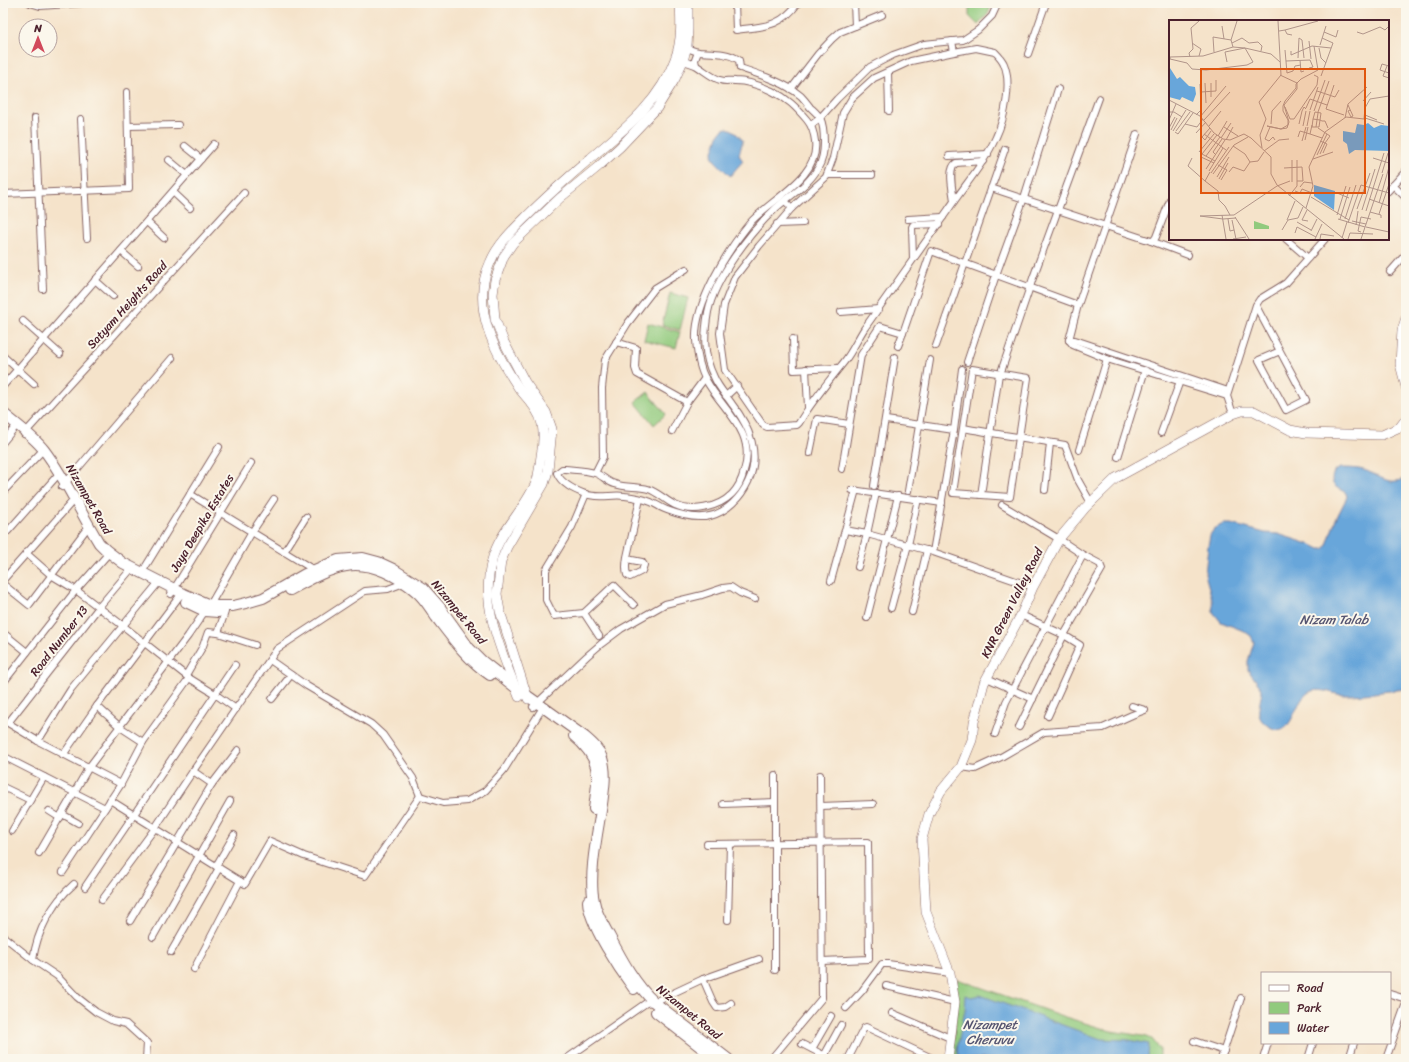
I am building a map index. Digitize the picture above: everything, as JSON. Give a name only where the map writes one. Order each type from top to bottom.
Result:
[{"type":"main road","name":"Nizampet Road","points":[[3,413],[42,452],[107,555]]},
{"type":"main road","name":"Nizampet Road","points":[[3,420],[15,426]]},
{"type":"main road","name":"Nizampet Road","points":[[61,480],[85,531],[115,565],[141,575],[207,608],[225,612],[246,609],[263,603],[320,575],[346,566],[366,566],[380,570],[404,583],[419,594],[467,656],[478,666],[585,737],[594,745],[602,759],[605,774],[593,878],[594,902],[601,921],[624,964],[645,993],[650,1003],[716,1059]]},
{"type":"main road","name":"Nizampet Road","points":[[207,608],[234,606],[263,598],[314,570],[338,560],[363,558],[378,562],[393,569],[424,588],[469,648],[482,661],[529,700]]},
{"type":"main road","name":"Nizampet Road","points":[[650,1003],[728,1059]]},
{"type":"street","points":[[30,3],[40,6],[83,3]]},
{"type":"street","points":[[680,3],[682,46]]},
{"type":"street","points":[[529,700],[500,611],[497,594],[501,561],[507,547],[544,484],[542,424],[539,416],[518,387],[500,357],[486,327],[482,301],[485,281],[489,264],[507,236],[553,190],[632,123],[651,102],[679,59],[688,29],[688,3]]},
{"type":"street","points":[[735,3],[736,30],[768,26],[787,16],[798,3]]},
{"type":"street","points":[[854,3],[855,26]]},
{"type":"street","points":[[811,125],[820,118],[855,80],[870,67],[893,55],[924,44],[963,40],[978,30],[992,16],[998,3]]},
{"type":"street","points":[[1028,54],[1046,3]]},
{"type":"street","points":[[790,89],[818,54],[840,32],[882,15]]},
{"type":"street","points":[[952,40],[954,52]]},
{"type":"street","points":[[963,40],[964,50]]},
{"type":"street","points":[[682,46],[698,52],[727,54],[734,56],[740,60],[740,68],[735,81]]},
{"type":"street","points":[[976,48],[995,52],[1004,63],[1008,84],[1007,98],[997,136],[988,154],[939,224],[913,258],[844,362],[808,407],[797,425],[767,427],[762,425],[725,370],[722,358],[720,333],[724,306],[735,277],[777,224],[792,208],[826,178],[834,158],[843,113],[852,98],[874,78],[911,61],[964,50],[976,48]]},
{"type":"street","points":[[696,66],[695,60],[698,52]]},
{"type":"street","points":[[557,473],[563,482],[595,497],[613,495],[640,499],[649,501],[667,510],[685,515],[711,516],[725,509],[736,501],[748,483],[753,467],[754,451],[750,435],[734,405],[722,392],[713,376],[707,358],[704,338],[708,310],[726,269],[741,246],[800,179],[812,163],[816,148],[814,135],[811,125],[794,104],[772,91],[750,83],[719,80],[696,66],[679,59]]},
{"type":"street","points":[[557,473],[564,469],[595,473],[614,484],[650,490],[676,505],[688,509],[704,508],[719,503],[732,494],[741,481],[746,465],[746,447],[742,431],[735,419],[714,394],[705,378],[698,360],[696,338],[700,313],[708,291],[731,250],[750,223],[777,204],[785,201],[810,179],[818,169],[823,157],[823,128],[820,118],[801,96],[773,80],[740,68]]},
{"type":"street","points":[[888,72],[889,111]]},
{"type":"street","points":[[967,362],[1024,198],[1058,89]]},
{"type":"street","points":[[3,194],[129,189],[127,92]]},
{"type":"street","points":[[981,495],[1001,372],[1030,287],[1099,98]]},
{"type":"street","points":[[35,118],[43,289]]},
{"type":"street","points":[[81,119],[87,238]]},
{"type":"street","points":[[128,126],[178,125]]},
{"type":"street","points":[[1069,340],[1078,305],[1137,134]]},
{"type":"street","points":[[3,386],[214,144]]},
{"type":"street","points":[[185,146],[201,160]]},
{"type":"street","points":[[936,346],[1005,149]]},
{"type":"street","points":[[949,156],[988,154]]},
{"type":"street","points":[[170,160],[187,176]]},
{"type":"street","points":[[954,201],[951,171],[953,164],[983,162]]},
{"type":"street","points":[[1389,190],[1406,171]]},
{"type":"street","points":[[827,175],[872,175]]},
{"type":"street","points":[[1393,185],[1406,198]]},
{"type":"street","points":[[992,188],[1151,241],[1188,255]]},
{"type":"street","points":[[173,192],[190,208]]},
{"type":"street","name":"Satyam Heights Road","points":[[24,434],[244,193]]},
{"type":"street","points":[[785,201],[792,208]]},
{"type":"street","points":[[1151,241],[1156,237],[1169,203]]},
{"type":"street","points":[[777,204],[784,217]]},
{"type":"street","points":[[908,219],[943,217]]},
{"type":"street","points":[[147,222],[164,238]]},
{"type":"street","points":[[777,224],[803,223]]},
{"type":"street","points":[[913,258],[913,225],[939,224]]},
{"type":"street","points":[[1287,240],[1308,258]]},
{"type":"street","points":[[1233,414],[1227,394],[1256,306],[1260,299],[1286,283],[1321,241]]},
{"type":"street","points":[[121,251],[138,266]]},
{"type":"street","points":[[898,346],[932,251],[1078,305]]},
{"type":"street","points":[[1390,272],[1406,254]]},
{"type":"street","points":[[595,473],[602,457],[602,388],[605,360],[628,322],[655,288],[686,269]]},
{"type":"street","points":[[95,280],[113,296]]},
{"type":"street","points":[[1256,306],[1280,351],[1306,400],[1286,410],[1259,360],[1280,351]]},
{"type":"street","points":[[841,312],[879,309]]},
{"type":"street","points":[[1406,318],[1402,330],[1400,364],[1406,387]]},
{"type":"street","points":[[23,321],[60,354]]},
{"type":"street","points":[[842,469],[860,355],[880,326],[903,333]]},
{"type":"street","points":[[793,339],[794,370],[838,368]]},
{"type":"street","points":[[1069,340],[1073,345],[1107,359],[1227,394]]},
{"type":"street","points":[[1069,340],[1075,340],[1227,394]]},
{"type":"street","points":[[616,342],[636,348],[636,374],[687,402]]},
{"type":"street","points":[[3,356],[34,384]]},
{"type":"street","points":[[874,486],[886,420],[895,357]]},
{"type":"street","points":[[8,531],[61,480],[172,358]]},
{"type":"street","points":[[1079,450],[1107,359]]},
{"type":"street","points":[[908,491],[930,360]]},
{"type":"street","points":[[702,370],[710,367]]},
{"type":"street","points":[[912,612],[942,503],[962,368]]},
{"type":"street","points":[[806,370],[808,407]]},
{"type":"street","points":[[972,370],[1001,372],[1028,378],[1010,497],[953,493],[972,370]]},
{"type":"street","points":[[1118,457],[1145,370]]},
{"type":"street","points":[[672,431],[687,402],[705,378]]},
{"type":"street","points":[[1161,433],[1180,381]]},
{"type":"street","points":[[726,396],[737,386]]},
{"type":"street","points":[[734,405],[744,397]]},
{"type":"street","name":"KNR Green Valley Road","points":[[948,1059],[954,1002],[950,973],[926,912],[922,839],[929,814],[941,791],[961,767],[972,740],[974,722],[984,683],[1021,615],[1033,586],[1059,539],[1116,478],[1233,414],[1242,411],[1254,411],[1290,430],[1306,433],[1382,435],[1400,427],[1406,419]]},
{"type":"street","points":[[810,453],[817,419],[849,424]]},
{"type":"street","points":[[886,420],[954,430]]},
{"type":"street","points":[[3,442],[15,426]]},
{"type":"street","points":[[963,428],[1065,445],[1078,480],[1091,503]]},
{"type":"street","points":[[1045,490],[1050,443]]},
{"type":"street","points":[[141,575],[219,446]]},
{"type":"street","points":[[3,492],[42,452]]},
{"type":"street","name":"Jaya Deepika Estates","points":[[63,754],[96,706],[145,642],[176,593],[221,513],[251,464]]},
{"type":"street","points":[[544,470],[557,473]]},
{"type":"street","points":[[529,700],[509,669],[493,626],[488,593],[491,563],[499,541],[544,470]]},
{"type":"street","points":[[613,495],[614,484]]},
{"type":"street","points":[[831,581],[854,490],[942,503]]},
{"type":"street","points":[[858,567],[876,493]]},
{"type":"street","points":[[190,494],[314,570]]},
{"type":"street","points":[[586,494],[572,527],[546,570],[546,600],[554,616],[584,613],[614,585],[634,605]]},
{"type":"street","points":[[867,618],[898,496]]},
{"type":"street","points":[[39,853],[75,793],[88,767],[169,662],[207,608],[252,532],[274,499]]},
{"type":"street","points":[[627,559],[640,499]]},
{"type":"street","points":[[891,608],[908,545],[918,499]]},
{"type":"street","points":[[3,580],[71,503]]},
{"type":"street","points":[[1002,504],[1082,555],[1100,564],[1102,569],[1064,634],[1019,727]]},
{"type":"street","points":[[284,552],[306,517]]},
{"type":"street","points":[[845,530],[867,534],[930,551],[1033,586]]},
{"type":"street","points":[[3,584],[29,605],[85,531]]},
{"type":"street","points":[[26,554],[52,575],[99,607],[187,676],[236,709]]},
{"type":"street","points":[[3,683],[76,590],[107,555]]},
{"type":"street","points":[[996,734],[1006,702],[1082,555]]},
{"type":"street","name":"Road Number 13","points":[[38,741],[8,723],[130,570]]},
{"type":"street","points":[[102,900],[155,828],[277,649],[365,591],[388,589],[404,583]]},
{"type":"street","points":[[120,784],[38,741],[71,689],[157,584]]},
{"type":"street","points":[[420,796],[443,803],[467,801],[486,791],[504,770],[529,700],[621,629],[665,604],[723,588],[731,587],[740,593],[755,599]]},
{"type":"street","points":[[218,633],[225,612]]},
{"type":"street","points":[[584,613],[599,636]]},
{"type":"street","points":[[1021,615],[1064,634],[1080,645],[1048,716]]},
{"type":"street","points":[[63,872],[120,784],[143,742],[187,676],[203,646],[208,632],[218,633],[255,645]]},
{"type":"street","points":[[6,635],[27,652]]},
{"type":"street","points":[[270,660],[307,686],[348,710],[383,735],[413,778],[420,796]]},
{"type":"street","points":[[85,887],[235,664]]},
{"type":"street","points":[[509,669],[519,670]]},
{"type":"street","points":[[272,698],[291,675]]},
{"type":"street","points":[[987,678],[1033,699]]},
{"type":"street","points":[[96,706],[120,727],[143,742]]},
{"type":"street","points":[[961,767],[974,769],[1013,750],[1044,732],[1103,728],[1145,710],[1132,706]]},
{"type":"street","points":[[130,921],[212,784],[238,750]]},
{"type":"street","points":[[3,756],[105,808]]},
{"type":"street","points":[[193,771],[212,784]]},
{"type":"street","points":[[775,776],[775,970]]},
{"type":"street","points":[[771,1059],[822,998],[820,776]]},
{"type":"street","points":[[12,831],[44,777]]},
{"type":"street","points":[[3,787],[30,800]]},
{"type":"street","points":[[110,800],[245,884],[270,841],[304,856],[365,876],[420,796]]},
{"type":"street","points":[[153,937],[230,802]]},
{"type":"street","points":[[723,804],[775,802]]},
{"type":"street","points":[[820,806],[873,804]]},
{"type":"street","points":[[50,811],[78,823]]},
{"type":"street","points":[[171,952],[218,867],[234,834]]},
{"type":"street","points":[[707,844],[868,842],[869,959],[822,961]]},
{"type":"street","points":[[728,920],[730,844]]},
{"type":"street","points":[[194,969],[240,881]]},
{"type":"street","points":[[33,960],[38,934],[50,912],[64,892],[74,884]]},
{"type":"street","points":[[3,936],[33,960],[57,976],[77,997],[96,1012],[113,1021],[126,1024],[147,1043],[146,1059]]},
{"type":"street","points":[[566,1059],[650,1003],[703,979],[759,959]]},
{"type":"street","points":[[846,1008],[862,991],[882,964],[950,973]]},
{"type":"street","points":[[703,979],[713,1002],[718,1008],[725,1007],[731,1003]]},
{"type":"street","points":[[886,986],[954,1002]]},
{"type":"street","points":[[1391,994],[1406,999]]},
{"type":"street","points":[[1221,1059],[1241,998]]},
{"type":"street","points":[[1386,1059],[1406,1003]]},
{"type":"street","points":[[892,1013],[950,1038]]},
{"type":"street","points":[[812,1049],[831,1016]]},
{"type":"street","points":[[824,1056],[841,1025]]},
{"type":"street","points":[[848,1059],[866,1026],[934,1059]]},
{"type":"street","points":[[1194,1041],[1224,1051]]},
{"type":"street","points":[[802,1044],[831,1059]]},
{"type":"street","points":[[1263,1059],[1268,1044]]},
{"type":"street","points":[[1308,1059],[1313,1044]]},
{"type":"street","points":[[1349,1059],[1354,1044]]},
{"type":"green space","points":[[969,3],[992,3],[988,14],[978,25],[969,16]]},
{"type":"green space","points":[[670,293],[688,298],[680,330],[662,325]]},
{"type":"green space","points":[[648,323],[680,332],[676,348],[644,340]]},
{"type":"green space","points":[[648,392],[666,414],[654,425],[635,402]]},
{"type":"green space","name":"Nizampet Cheruvu","points":[[957,979],[1065,1017],[1111,1031],[1143,1036],[1152,1039],[1160,1049],[1160,1059],[952,1059],[956,1015]]},
{"type":"water","points":[[727,128],[734,131],[743,140],[739,155],[743,161],[730,176],[715,161],[712,155],[718,136],[723,129]]},
{"type":"water","name":"Nizam Talab","points":[[1340,468],[1364,470],[1391,481],[1406,479],[1406,689],[1368,694],[1345,695],[1321,690],[1312,691],[1301,701],[1290,722],[1280,730],[1272,728],[1266,724],[1259,716],[1262,689],[1248,670],[1248,661],[1254,642],[1251,636],[1244,631],[1221,622],[1213,612],[1212,599],[1205,574],[1210,535],[1214,529],[1223,524],[1231,524],[1265,533],[1278,534],[1320,549],[1324,549],[1327,545],[1335,521],[1347,497],[1346,493],[1334,486],[1332,480],[1334,472]]},
{"type":"water","name":"Nizampet Cheruvu","points":[[966,995],[971,997],[980,995],[1101,1039],[1129,1040],[1149,1044],[1148,1059],[959,1059],[957,1049],[965,1010]]}]
